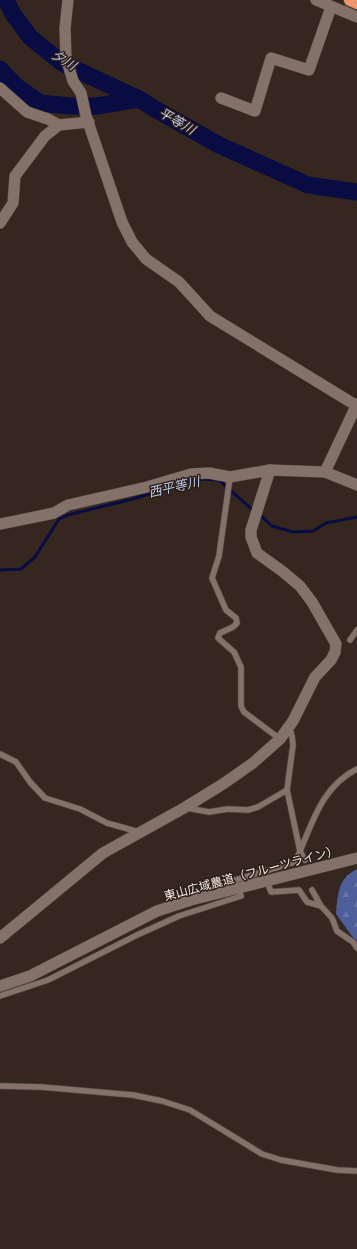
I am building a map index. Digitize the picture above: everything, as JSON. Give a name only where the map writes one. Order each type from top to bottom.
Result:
[{"type":"highway","points":[[350,0],[357,3]]},
{"type":"street","points":[[68,0],[65,28],[66,58],[73,81],[81,93],[88,119],[122,222],[132,242],[146,259],[179,282],[210,316],[357,405],[325,472]]},
{"type":"street","points":[[316,0],[357,17]]},
{"type":"street","points":[[221,98],[255,111],[271,58],[309,70],[331,7]]},
{"type":"street","points":[[0,88],[27,112],[48,119],[59,125]]},
{"type":"street","points":[[0,223],[12,203],[15,176],[45,136],[59,125],[88,119]]},
{"type":"street","points":[[0,938],[103,853],[184,808],[223,784],[253,763],[280,739],[302,706],[315,677],[331,660],[335,652],[336,644],[312,602],[300,586],[282,570],[257,552],[251,537],[254,519],[270,470]]},
{"type":"street","points":[[0,524],[54,513],[68,505],[147,487],[191,474],[209,473],[230,479],[270,470],[325,472],[357,485]]},
{"type":"street","name":"東山広域農道（フルーツライン）","points":[[0,986],[30,976],[157,912],[191,900],[357,858]]},
{"type":"lane","points":[[230,479],[219,556],[212,578],[226,610],[236,618],[237,623],[233,627],[220,633],[218,638],[234,652],[242,667],[241,706],[244,712],[280,739]]},
{"type":"lane","points":[[350,640],[357,630]]},
{"type":"lane","points":[[289,726],[294,745],[286,790],[300,851],[305,860]]},
{"type":"lane","points":[[0,754],[16,762],[30,782],[46,798],[80,809],[107,823],[139,832]]},
{"type":"lane","points":[[227,891],[229,882],[295,862],[308,828],[324,798],[346,774],[357,769]]},
{"type":"lane","points":[[184,808],[209,812],[228,809],[248,810],[258,807],[286,790]]},
{"type":"lane","points":[[267,881],[271,892],[299,890],[307,902],[321,906]]},
{"type":"lane","points":[[0,996],[48,980],[137,935],[179,916],[241,896],[238,888]]},
{"type":"lane","points":[[312,890],[321,906],[332,918],[337,931],[354,942],[357,948]]},
{"type":"lane","points":[[0,1086],[48,1087],[133,1095],[162,1101],[190,1110],[262,1154],[281,1160],[337,1170],[357,1171]]},
{"type":"green space","points":[[357,869],[357,943],[336,914],[338,894],[342,883],[350,873]]},
{"type":"waterway","name":"夕川","points":[[6,0],[13,14],[30,37],[62,63],[139,99]]},
{"type":"waterway","name":"平等川","points":[[0,69],[16,86],[40,103],[70,106],[97,106],[139,99],[219,145],[308,185],[357,192]]},
{"type":"waterway","name":"西平等川","points":[[0,570],[21,569],[35,557],[59,519],[68,515],[129,500],[200,479],[219,480],[254,511]]},
{"type":"waterway","name":"西平等川","points":[[259,514],[272,526],[293,532],[313,531],[326,523],[357,517]]}]
